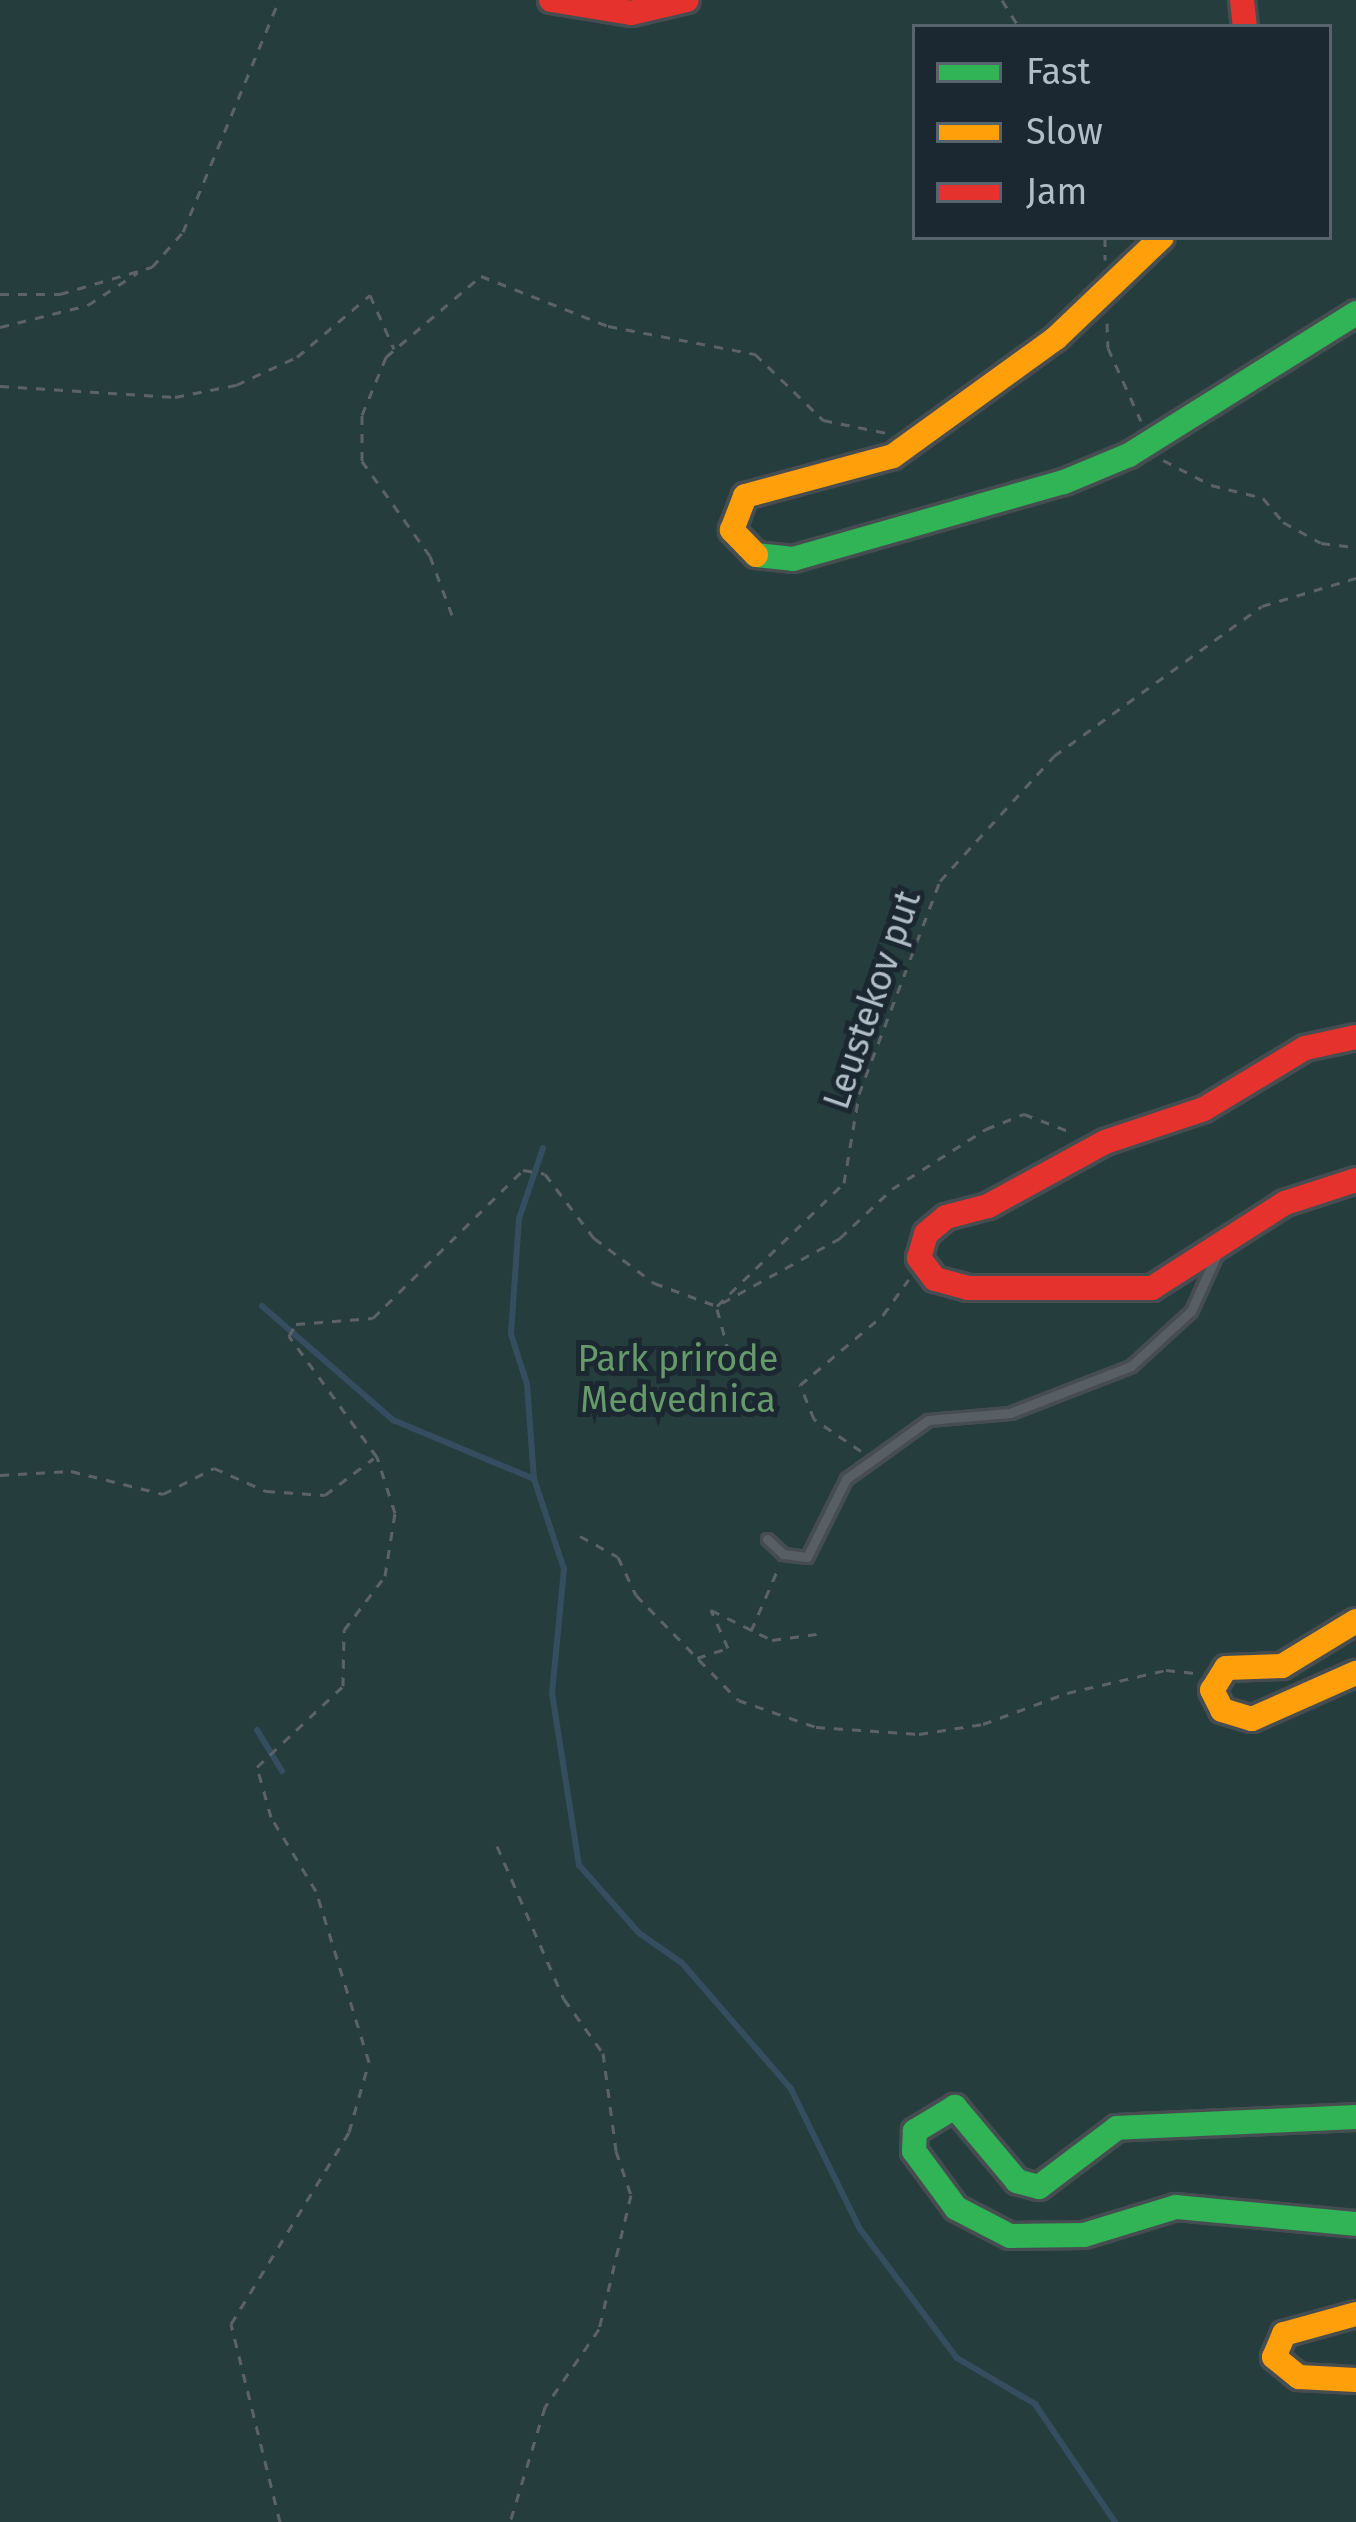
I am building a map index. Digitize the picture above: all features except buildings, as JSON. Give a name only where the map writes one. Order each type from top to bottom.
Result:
[{"type":"main road","points":[[551,0],[631,14],[688,0]]},
{"type":"main road","points":[[1159,240],[1105,297],[924,436],[869,468],[745,496],[736,508],[734,540],[767,562],[793,559],[1064,482],[1129,455],[1356,313]]},
{"type":"main road","points":[[1356,1036],[1305,1048],[1204,1109],[1084,1153],[988,1206],[935,1224],[920,1263],[934,1280],[968,1288],[1114,1294],[1178,1278],[1285,1203],[1356,1180]]},
{"type":"main road","points":[[1356,1621],[1282,1666],[1241,1665],[1215,1675],[1222,1710],[1252,1719],[1356,1673]]},
{"type":"main road","points":[[1356,2117],[1117,2128],[1039,2187],[1018,2181],[955,2107],[915,2131],[914,2151],[956,2208],[1010,2236],[1084,2235],[1176,2207],[1356,2224]]},
{"type":"main road","points":[[1356,2314],[1284,2335],[1274,2357],[1299,2377],[1356,2380]]},
{"type":"lane","points":[[767,1540],[783,1554],[807,1557],[829,1504],[870,1461],[928,1420],[1010,1413],[1131,1366],[1191,1311],[1220,1249]]},
{"type":"path","points":[[0,327],[88,305],[139,272],[183,232],[279,0]]},
{"type":"path","points":[[0,294],[60,294],[139,272]]},
{"type":"path","points":[[452,614],[430,556],[362,461],[362,415],[394,350],[481,276],[608,326],[755,354],[823,420],[924,436]]},
{"type":"path","points":[[0,386],[175,397],[236,385],[297,357],[370,295],[394,350]]},
{"type":"path","name":"Leustekov put","points":[[717,1306],[844,1183],[860,1094],[940,881],[1054,756],[1262,606],[1356,578]]},
{"type":"path","points":[[280,2522],[232,2324],[349,2132],[369,2062],[316,1891],[271,1817],[257,1767],[263,1754],[343,1686],[344,1630],[386,1576],[395,1514],[377,1456],[289,1336],[296,1324],[373,1318],[523,1170],[544,1174],[594,1238],[655,1283],[717,1306],[840,1238],[892,1190],[986,1129],[1024,1114],[1055,1121],[1084,1153]]},
{"type":"path","points":[[870,1461],[814,1419],[800,1385],[883,1316],[920,1263]]},
{"type":"path","points":[[717,1306],[729,1353]]},
{"type":"path","points":[[0,1475],[71,1472],[163,1494],[214,1468],[266,1491],[325,1495],[377,1456]]},
{"type":"path","points":[[580,1536],[618,1558],[637,1595],[738,1700],[816,1726],[919,1734],[983,1724],[1067,1693],[1166,1670],[1215,1675]]},
{"type":"path","points":[[750,1633],[783,1554]]},
{"type":"path","points":[[695,1659],[728,1648],[711,1610],[772,1640],[818,1634]]},
{"type":"path","points":[[497,1846],[564,1999],[603,2054],[616,2151],[631,2195],[599,2329],[545,2407],[510,2522]]},
{"type":"green space","name":"Park prirode Medvednica","points":[[0,0],[1356,0],[1356,2522],[0,2522]]},
{"type":"waterway","points":[[543,1148],[519,1219],[511,1334],[527,1384],[534,1479],[564,1569],[552,1693],[579,1865],[639,1933],[682,1963],[791,2089],[860,2229],[957,2358],[1035,2404],[1115,2522]]},
{"type":"waterway","points":[[262,1306],[393,1420],[534,1479]]},
{"type":"waterway","points":[[257,1730],[282,1771]]},
{"type":"traffic: fast","points":[[756,555],[793,559],[1064,482],[1129,455],[1356,313]]},
{"type":"traffic: fast","points":[[1356,2117],[1117,2128],[1039,2187],[1017,2181],[955,2107],[915,2131],[914,2151],[956,2208],[1010,2236],[1084,2235],[1176,2207],[1356,2224]]},
{"type":"traffic: slow","points":[[756,555],[732,530],[745,496],[893,456],[1056,338],[1159,240]]},
{"type":"traffic: slow","points":[[1356,1621],[1282,1666],[1226,1668],[1212,1690],[1222,1710],[1252,1719],[1356,1673]]},
{"type":"traffic: slow","points":[[1356,2314],[1284,2334],[1274,2357],[1299,2377],[1356,2380]]},
{"type":"traffic: jam","points":[[551,0],[631,13],[687,0]]},
{"type":"traffic: jam","points":[[1242,0],[1245,24]]},
{"type":"traffic: jam","points":[[1356,1037],[1305,1048],[1204,1109],[1105,1142],[988,1206],[946,1217],[926,1234],[919,1258],[935,1279],[968,1288],[1152,1288],[1285,1203],[1356,1180]]}]
